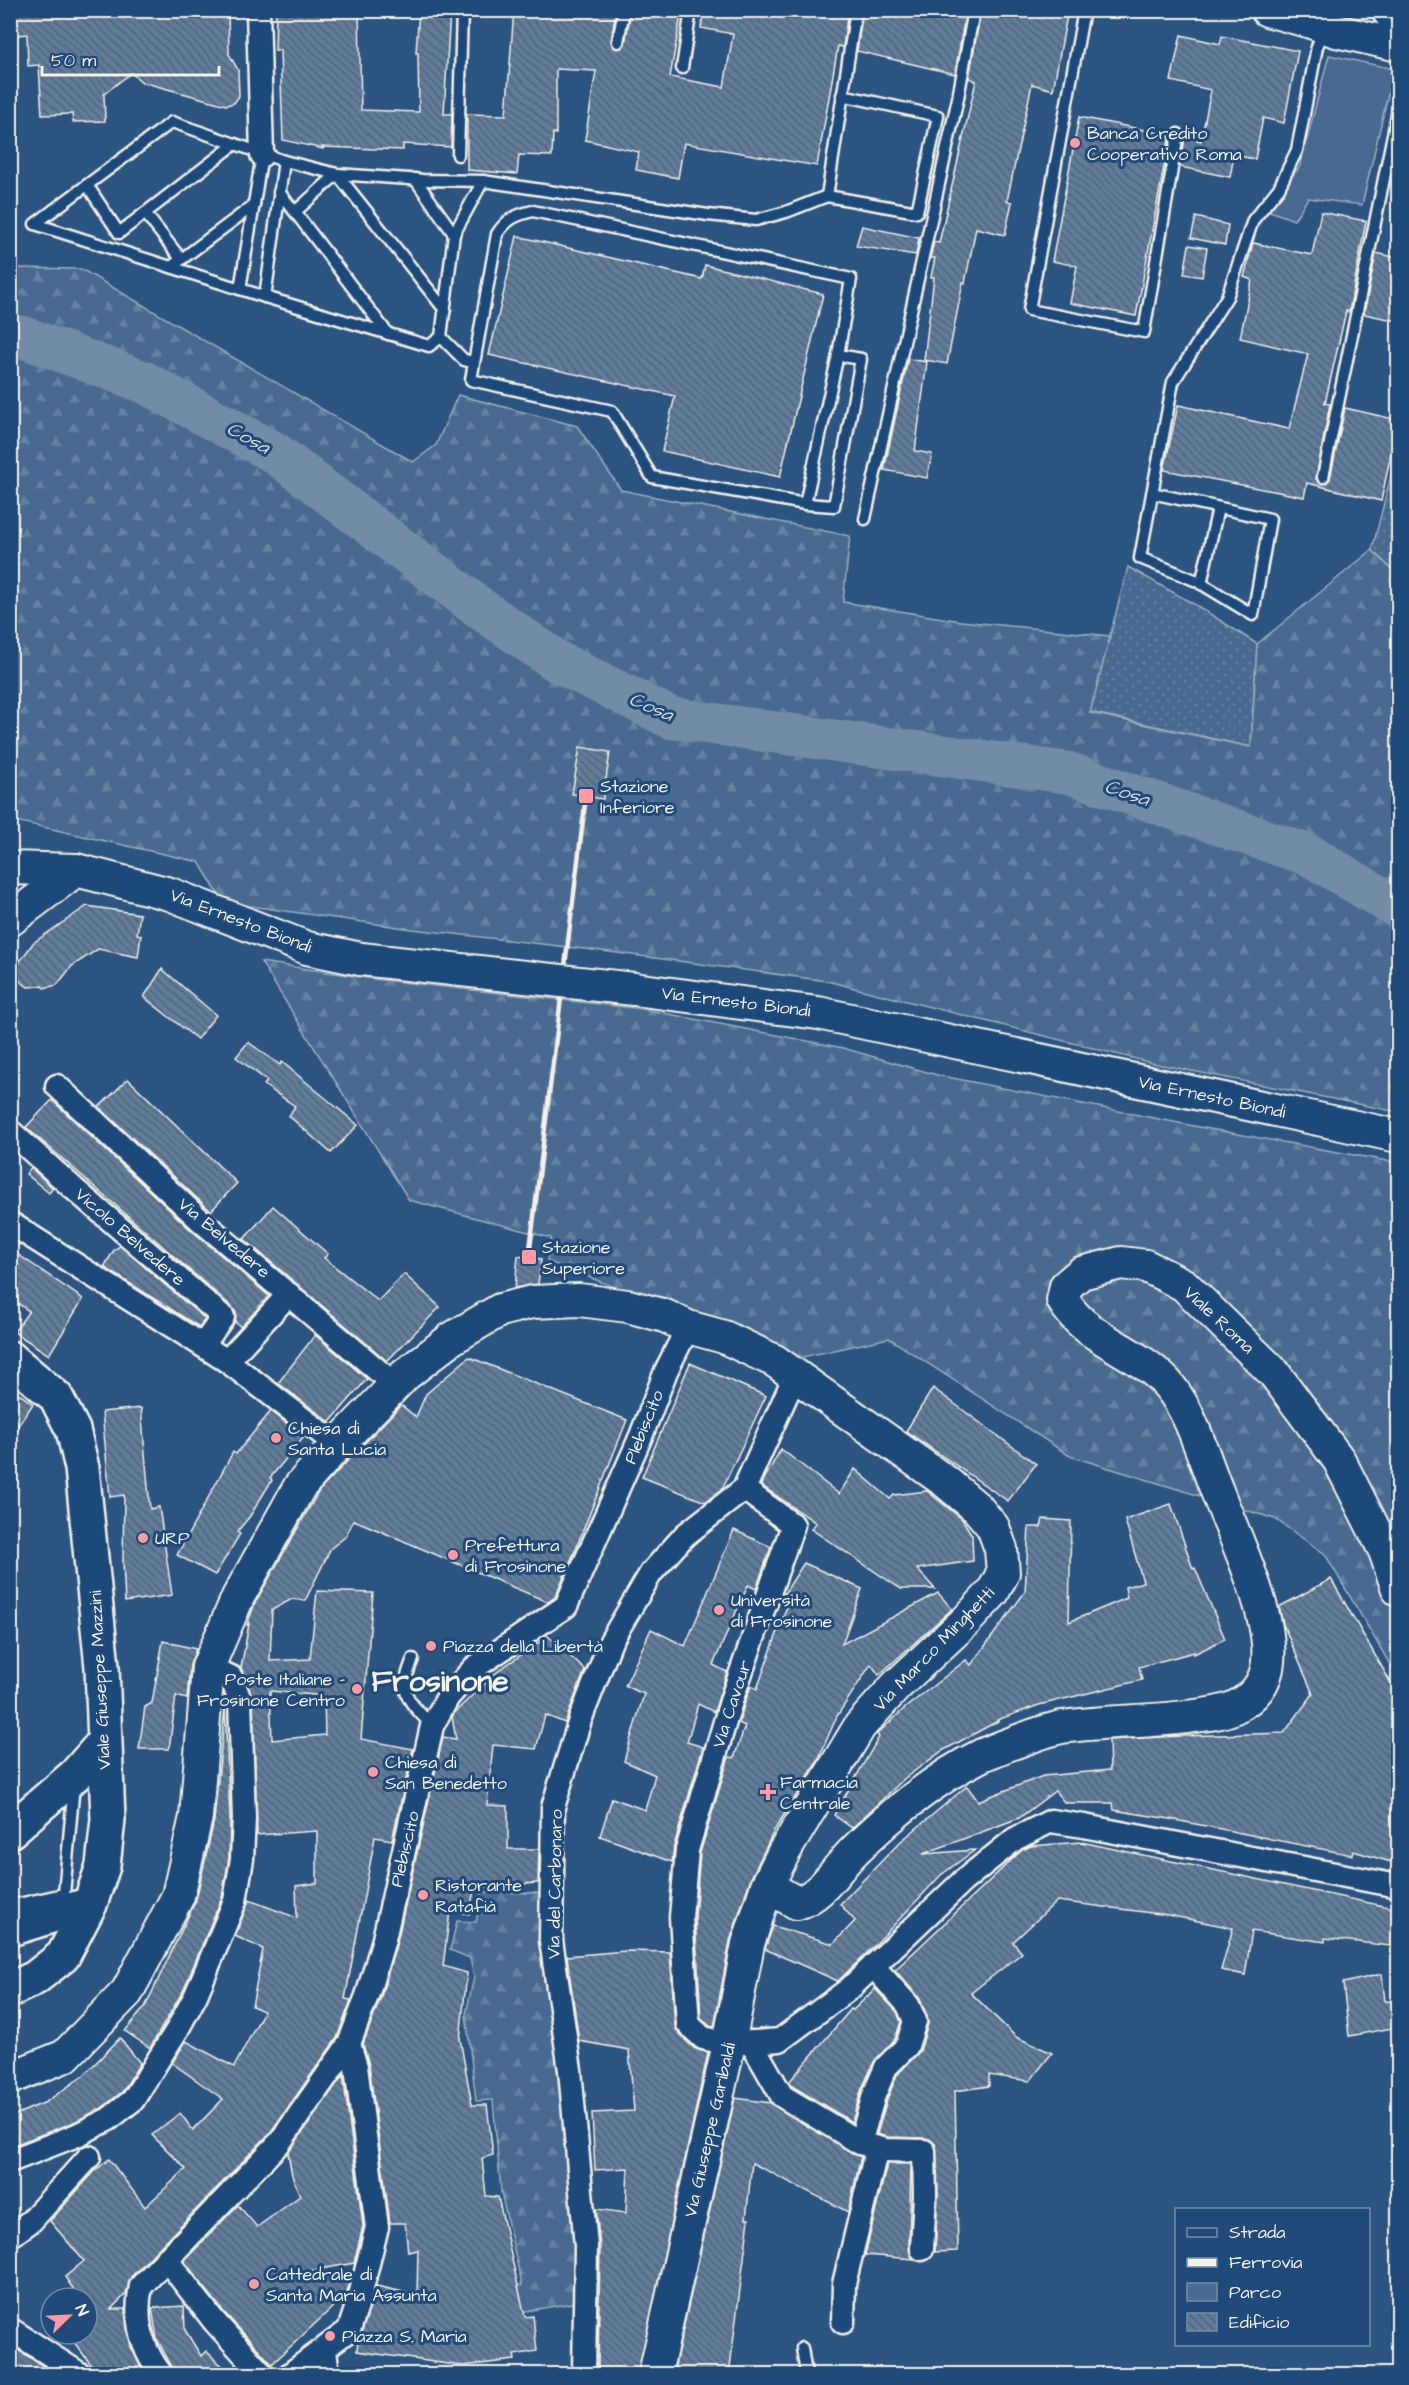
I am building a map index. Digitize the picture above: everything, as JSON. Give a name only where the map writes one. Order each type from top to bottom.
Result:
[{"type":"main road","name":"Viale Giuseppe Mazzini","points":[[10,1358],[56,1398],[73,1430],[82,1468],[102,1667],[108,1819],[103,1866],[90,1904],[63,1956],[35,1978],[10,1990]]},
{"type":"main road","points":[[10,1830],[75,1775],[104,1742]]},
{"type":"main road","points":[[10,1929],[90,1904]]},
{"type":"street","points":[[258,10],[273,158]]},
{"type":"street","points":[[1267,10],[1398,45]]},
{"type":"street","points":[[1316,24],[1346,15],[1353,10]]},
{"type":"street","points":[[1388,10],[1398,24]]},
{"type":"street","name":"Via Ernesto Biondi","points":[[10,868],[76,870],[170,894],[307,948],[361,959],[634,989],[818,1013],[1398,1136]]},
{"type":"street","points":[[10,920],[76,870]]},
{"type":"street","name":"Via Belvedere","points":[[57,1086],[199,1219],[395,1385]]},
{"type":"street","name":"Vicolo Belvedere","points":[[12,1133],[223,1317],[203,1345]]},
{"type":"street","points":[[10,1223],[227,1360],[337,1444]]},
{"type":"street","name":"Viale Roma","points":[[767,1886],[797,1903],[807,1900],[816,1894],[854,1851],[892,1818],[930,1787],[982,1755],[1060,1728],[1171,1719],[1220,1712],[1251,1697],[1261,1687],[1268,1662],[1268,1642],[1259,1605],[1188,1417],[1170,1388],[1146,1364],[1089,1330],[1071,1314],[1063,1300],[1066,1286],[1081,1273],[1121,1263],[1146,1266],[1184,1285],[1253,1351],[1274,1373],[1339,1460],[1385,1551],[1398,1588]]},
{"type":"street","points":[[227,1360],[289,1293]]},
{"type":"street","name":"Via Marco Minghetti","points":[[10,2078],[65,2056],[127,1992],[178,1896],[196,1817],[208,1667],[238,1597],[300,1486],[337,1444],[395,1385],[451,1339],[500,1310],[532,1302],[579,1300],[628,1306],[665,1316],[688,1327],[724,1337],[775,1361],[946,1482],[977,1509],[993,1527],[1001,1548],[1003,1573],[993,1592],[966,1621],[896,1686],[860,1726],[784,1852],[767,1886]]},
{"type":"street","name":"Plebiscito","points":[[161,2374],[150,2360],[142,2339],[137,2301],[141,2286],[252,2168],[280,2142],[349,2044],[368,1993],[384,1939],[432,1726],[448,1697],[474,1668],[566,1606],[641,1436],[666,1371],[688,1327]]},
{"type":"street","points":[[744,1489],[795,1376]]},
{"type":"street","name":"Via Cavour","points":[[740,2043],[703,2038],[688,2024],[681,1917],[687,1850],[732,1698],[793,1525],[744,1489]]},
{"type":"street","name":"Via del Carbonaro","points":[[584,2374],[586,2246],[570,2070],[550,1940],[554,1807],[580,1720],[611,1641],[651,1573],[685,1535],[744,1489]]},
{"type":"street","points":[[10,2161],[76,2135],[109,2119],[133,2100],[177,2030],[196,1995],[216,1949],[235,1901],[242,1859],[242,1744],[240,1700],[231,1677],[208,1667]]},
{"type":"street","points":[[740,2043],[780,2040],[849,1989],[963,1881],[1015,1839],[1051,1821],[1398,1886]]},
{"type":"street","name":"Via Giuseppe Garibaldi","points":[[656,2374],[740,2043],[748,1944],[767,1886]]},
{"type":"street","points":[[843,2322],[844,2284],[868,2146],[874,2095],[886,2067],[907,2046],[915,2020],[908,2005],[873,1966]]},
{"type":"street","points":[[740,2043],[782,2096],[868,2146],[885,2150],[924,2151],[925,2195],[922,2249]]},
{"type":"street","points":[[290,2374],[349,2330],[377,2227],[356,2067],[349,2044]]},
{"type":"street","points":[[10,2236],[31,2221],[89,2157]]},
{"type":"street","points":[[166,2259],[214,2322],[262,2374]]},
{"type":"street","points":[[13,2325],[80,2374]]},
{"type":"street","points":[[325,2350],[328,2374]]},
{"type":"lane","points":[[458,155],[462,10]]},
{"type":"lane","points":[[618,42],[624,10]]},
{"type":"lane","points":[[682,68],[691,10]]},
{"type":"lane","points":[[826,196],[856,10]]},
{"type":"lane","points":[[865,519],[958,98],[974,10]]},
{"type":"lane","points":[[1084,10],[1029,310],[1144,332],[1178,134]]},
{"type":"lane","points":[[1152,493],[1270,519],[1253,615],[1201,584],[1140,558],[1152,493],[1173,382],[1227,297],[1253,220],[1279,188],[1297,150],[1317,47],[1316,24]]},
{"type":"lane","points":[[483,181],[454,234],[441,337],[429,346],[35,224],[172,122],[273,158],[337,174],[483,181],[708,215],[756,220],[786,212],[826,196],[916,212],[938,116],[842,95]]},
{"type":"lane","points":[[1323,477],[1398,110]]},
{"type":"lane","points":[[103,246],[235,144]]},
{"type":"lane","points":[[265,297],[279,192],[273,158]]},
{"type":"lane","points":[[240,288],[254,205],[273,158]]},
{"type":"lane","points":[[296,212],[337,174]]},
{"type":"lane","points":[[337,174],[445,310]]},
{"type":"lane","points":[[415,179],[454,234]]},
{"type":"lane","points":[[87,185],[119,233]]},
{"type":"lane","points":[[279,192],[388,334]]},
{"type":"lane","points":[[171,267],[254,205]]},
{"type":"lane","points":[[805,504],[838,355],[851,279],[533,211],[515,215],[497,234],[471,380],[612,411],[652,477],[805,504],[834,506],[861,359],[838,355]]},
{"type":"lane","points":[[145,213],[181,259]]},
{"type":"lane","points":[[441,337],[464,360],[474,362]]},
{"type":"lane","points":[[1201,584],[1218,508]]},
{"type":"lane","points":[[413,1659],[404,1679],[407,1698],[432,1726]]},
{"type":"lane","points":[[10,1906],[64,1893],[75,1775]]},
{"type":"lane","points":[[801,2348],[806,2374]]},
{"type":"green space","points":[[1329,55],[1394,69],[1362,205],[1308,198],[1294,220],[1267,210],[1300,166]]},
{"type":"green space","points":[[11,268],[81,269],[413,462],[436,445],[458,395],[577,426],[621,490],[850,536],[843,602],[961,621],[1110,636],[1090,713],[1251,747],[1257,644],[1372,550],[1398,576],[1398,1112],[1152,1063],[827,981],[412,929],[223,902],[199,862],[11,820]]},
{"type":"green space","points":[[1398,448],[1398,576],[1372,550]]},
{"type":"green space","points":[[1128,567],[1199,607],[1257,644],[1251,747],[1090,712]]},
{"type":"green space","points":[[261,962],[374,979],[643,1009],[843,1048],[937,1075],[1199,1127],[1398,1163],[1398,1678],[1325,1554],[1275,1519],[1070,1456],[889,1338],[798,1358],[547,1261],[551,1238],[409,1200]]},
{"type":"green space","points":[[482,1892],[539,1893],[579,2240],[578,2302],[515,2313],[506,2286],[522,2285],[501,2192],[493,2100],[476,2101],[466,2014],[474,1977],[470,1958],[450,1950],[457,1921],[476,1922]]},
{"type":"building","points":[[10,10],[228,10],[229,54],[238,70],[239,96],[234,103],[226,105],[142,82],[131,73],[104,94],[105,121],[73,122],[72,114],[42,115],[39,65],[28,66],[27,34],[10,36]]},
{"type":"building","points":[[276,10],[359,10],[361,110],[419,112],[418,53],[416,53],[419,10],[450,10],[444,114],[452,114],[451,147],[403,144],[403,150],[322,147],[323,149],[283,140],[280,50],[275,50]]},
{"type":"building","points":[[514,10],[559,10],[595,16],[596,10],[616,10],[611,41],[613,47],[617,49],[625,44],[631,10],[653,10],[681,15],[670,77],[724,87],[733,34],[701,28],[704,10],[848,10],[843,47],[838,46],[817,166],[684,143],[678,178],[636,170],[639,152],[585,140],[596,71],[556,69],[556,134],[553,133],[552,156],[519,155],[517,174],[467,170],[467,114],[506,115]]},
{"type":"building","points":[[863,10],[966,10],[955,74],[857,51]]},
{"type":"building","points":[[981,10],[1068,10],[1053,90],[1032,84],[1007,201],[1012,202],[1005,235],[976,228],[947,364],[924,360],[934,277],[931,277],[935,258],[930,258],[934,242],[939,243],[976,81],[969,78]]},
{"type":"building","points":[[1181,35],[1220,44],[1222,36],[1298,51],[1284,123],[1263,118],[1255,159],[1234,155],[1230,177],[1180,167],[1185,138],[1201,141],[1211,90],[1171,81]]},
{"type":"building","points":[[1079,117],[1170,135],[1136,316],[1070,303],[1077,266],[1052,261]]},
{"type":"building","points":[[1321,212],[1366,221],[1349,312],[1346,311],[1325,403],[1330,404],[1316,479],[1322,484],[1330,479],[1345,408],[1398,420],[1381,501],[1307,483],[1304,497],[1164,470],[1178,405],[1289,429],[1308,354],[1240,338],[1252,280],[1244,277],[1253,243],[1312,255]]},
{"type":"building","points":[[1196,217],[1228,225],[1225,245],[1191,238]]},
{"type":"building","points":[[862,226],[919,238],[916,255],[856,246]]},
{"type":"building","points":[[517,236],[702,279],[705,265],[823,294],[780,477],[662,451],[675,396],[489,355]]},
{"type":"building","points":[[1189,245],[1207,248],[1202,277],[1184,274]]},
{"type":"building","points":[[1376,253],[1398,258],[1398,321],[1364,314]]},
{"type":"building","points":[[908,359],[927,362],[915,451],[932,454],[927,478],[884,470]]},
{"type":"building","name":"Stazione Inferiore","points":[[580,747],[610,752],[603,799],[572,794]]},
{"type":"building","points":[[87,906],[140,914],[137,934],[141,935],[138,957],[98,949],[72,966],[57,985],[44,988],[42,986],[28,987],[11,974],[33,943]]},
{"type":"building","points":[[162,969],[216,1015],[197,1039],[144,997]]},
{"type":"building","points":[[248,1042],[280,1065],[282,1062],[358,1125],[331,1153],[289,1116],[295,1106],[264,1085],[267,1081],[236,1057]]},
{"type":"building","points":[[128,1079],[237,1183],[211,1211],[99,1107]]},
{"type":"building","points":[[52,1100],[190,1229],[269,1296],[241,1327],[235,1322],[236,1313],[232,1307],[26,1127]]},
{"type":"building","points":[[31,1168],[53,1188],[49,1193],[26,1174]]},
{"type":"building","points":[[273,1206],[328,1254],[324,1258],[378,1301],[404,1274],[440,1307],[387,1361],[244,1239]]},
{"type":"building","points":[[120,1246],[205,1319],[199,1327],[104,1267],[114,1250]]},
{"type":"building","points":[[10,1249],[83,1299],[49,1355],[14,1332],[29,1311],[10,1298]]},
{"type":"building","name":"Stazione Superiore","points":[[518,1256],[541,1259],[538,1284],[515,1288]]},
{"type":"building","points":[[315,1335],[367,1379],[330,1422],[278,1383]]},
{"type":"building","points":[[469,1357],[627,1420],[555,1597],[548,1602],[354,1520],[345,1537],[331,1548],[305,1601],[292,1599],[272,1610],[270,1661],[310,1659],[317,1591],[373,1593],[361,1739],[413,1749],[392,1840],[375,1837],[345,1999],[351,2000],[337,2038],[270,2133],[131,2277],[126,2294],[111,2309],[125,2309],[131,2347],[145,2374],[98,2374],[77,2346],[99,2346],[99,2286],[71,2286],[65,2277],[84,2261],[50,2221],[95,2171],[109,2159],[145,2207],[186,2169],[152,2135],[180,2113],[193,2130],[223,2099],[172,2063],[186,2041],[234,2067],[264,2011],[252,2006],[263,1949],[235,1936],[249,1900],[297,1918],[296,1886],[317,1883],[317,1831],[257,1835],[253,1700],[241,1668],[249,1624],[247,1625],[255,1603],[319,1491],[401,1405],[416,1417],[426,1394]],"holes":[[[270,1691],[324,1696],[325,1735],[272,1740]]]},
{"type":"building","points":[[690,1363],[766,1396],[722,1489],[705,1502],[642,1477]]},
{"type":"building","points":[[10,1387],[33,1404],[10,1437]]},
{"type":"building","points":[[933,1388],[1036,1464],[1008,1501],[906,1431]]},
{"type":"building","points":[[141,1408],[150,1509],[159,1507],[172,1595],[125,1602],[124,1495],[110,1497],[102,1412]]},
{"type":"building","points":[[271,1411],[304,1437],[270,1478],[272,1480],[250,1516],[237,1532],[240,1534],[215,1575],[177,1555],[233,1452],[236,1454]]},
{"type":"building","points":[[781,1449],[839,1494],[855,1469],[890,1499],[894,1495],[927,1491],[962,1519],[972,1535],[973,1561],[917,1569],[935,1589],[901,1589],[811,1529],[816,1523],[761,1485]]},
{"type":"building","points":[[1171,1504],[1193,1569],[1195,1568],[1225,1639],[1194,1654],[1194,1652],[1139,1667],[1142,1680],[1039,1705],[997,1720],[942,1751],[905,1778],[852,1828],[834,1815],[879,1737],[877,1734],[905,1708],[966,1660],[971,1665],[1025,1592],[1029,1527],[1041,1527],[1043,1519],[1071,1521],[1069,1622],[1127,1598],[1125,1587],[1143,1582],[1125,1520]]},
{"type":"building","points":[[734,1530],[771,1547],[756,1589],[748,1585],[713,1665],[727,1672],[714,1712],[698,1704],[687,1742],[703,1747],[674,1846],[672,1862],[600,1836],[612,1798],[645,1810],[655,1775],[624,1761],[644,1694],[625,1686],[651,1629],[685,1646]]},
{"type":"building","points":[[804,1563],[862,1589],[842,1644],[938,1593],[952,1609],[879,1675],[871,1664],[837,1716],[817,1762],[775,1829],[750,1880],[730,1941],[714,2027],[701,2018],[695,1917],[700,1853],[729,1757],[734,1758],[745,1726],[739,1723],[745,1702],[751,1686],[757,1689],[787,1606],[780,1602]]},
{"type":"building","points":[[1331,1579],[1398,1695],[1398,1864],[1353,1851],[1352,1855],[1114,1810],[1113,1803],[1065,1803],[1055,1791],[1019,1818],[923,1854],[975,1850],[941,1875],[838,1981],[765,1949],[773,1926],[833,1944],[855,1921],[840,1904],[900,1842],[967,1786],[978,1801],[1043,1776],[1110,1770],[1109,1740],[1284,1733],[1313,1694],[1283,1624],[1279,1607]]},
{"type":"building","points":[[548,1636],[585,1670],[565,1723],[545,1715],[536,1749],[493,1745],[487,1805],[508,1806],[508,1849],[539,1849],[538,1883],[521,1884],[521,1889],[475,1886],[469,1914],[450,1911],[443,1966],[467,1973],[460,2039],[472,2105],[487,2105],[493,2155],[482,2158],[486,2196],[498,2197],[525,2317],[533,2316],[537,2351],[514,2355],[515,2360],[462,2366],[357,2351],[358,2339],[376,2286],[417,2295],[418,2250],[408,2252],[405,2223],[390,2223],[369,2065],[363,2044],[381,1997],[397,1942],[443,1737],[456,1739],[452,1717],[455,1712],[498,1671]]},
{"type":"building","points":[[163,1641],[196,1649],[190,1665],[187,1699],[176,1696],[169,1749],[139,1749],[145,1707],[152,1703]]},
{"type":"building","points":[[225,1707],[230,1818],[229,1858],[222,1897],[184,1989],[150,2048],[125,2031],[145,2007],[196,1900],[214,1821]]},
{"type":"building","points":[[1081,1842],[1398,1909],[1398,1947],[1325,1938],[1325,1942],[1252,1931],[1245,1975],[1221,1970],[1233,1928],[1168,1915],[1057,1901],[1013,1942],[1022,1953],[971,1993],[1016,2037],[1052,2053],[1030,2081],[989,2075],[989,2086],[955,2091],[958,2251],[935,2252],[938,2195],[936,2145],[925,2138],[887,2137],[877,2134],[897,2075],[920,2051],[928,2024],[920,1999],[895,1970],[1022,1850],[1031,1846]]},
{"type":"building","points":[[626,1951],[670,1952],[675,2026],[679,2034],[694,2048],[708,2053],[638,2374],[598,2370],[600,2246],[596,2209],[626,2213],[628,2168],[595,2170],[592,2113],[634,2111],[629,2050],[579,2041],[567,1956]]},
{"type":"building","points":[[1382,1974],[1385,2001],[1398,2002],[1398,2027],[1349,2036],[1343,1983]]},
{"type":"building","points":[[875,1989],[897,2012],[901,2022],[895,2039],[874,2062],[861,2091],[852,2122],[789,2082],[851,2009],[853,2010]]},
{"type":"building","points":[[120,2038],[140,2063],[123,2091],[102,2108],[72,2123],[14,2145],[10,2117],[46,2102],[84,2075]]},
{"type":"building","points":[[343,2075],[363,2226],[354,2263],[310,2271],[350,2280],[343,2305],[336,2304],[272,2364],[223,2311],[184,2261],[238,2205],[257,2227],[300,2196],[292,2175],[288,2153]]},
{"type":"building","points":[[735,2098],[771,2103],[861,2157],[848,2212],[752,2163],[746,2219],[749,2219],[729,2374],[673,2374]]},
{"type":"building","points":[[887,2164],[911,2164],[909,2248],[913,2259],[865,2255]]},
{"type":"building","points":[[184,2306],[185,2330],[201,2356],[206,2351],[231,2374],[174,2374],[157,2339],[152,2308]]},
{"type":"building","points":[[10,2345],[56,2374],[10,2374]]},
{"type":"waterway","name":"Cosa","points":[[10,336],[23,337],[144,382],[275,453],[481,609],[558,662],[671,718],[1069,773],[1311,856],[1398,908]]},
{"type":"railway","points":[[529,1257],[586,796]]},
{"type":"place","name":"Banca Credito Cooperativo Roma","points":[[1075,143]]},
{"type":"place","name":"Stazione Inferiore","points":[[586,796]]},
{"type":"place","name":"Stazione Superiore","points":[[529,1257]]},
{"type":"place","name":"Chiesa di Santa Lucia","points":[[276,1438]]},
{"type":"place","name":"URP","points":[[143,1538]]},
{"type":"place","name":"Prefettura di Frosinone","points":[[453,1555]]},
{"type":"place","name":"Università di Frosinone","points":[[719,1610]]},
{"type":"place","name":"Piazza della Libertà","points":[[431,1646]]},
{"type":"place","name":"Poste Italiane - Frosinone Centro","points":[[357,1689]]},
{"type":"place","name":"Chiesa di San Benedetto","points":[[373,1772]]},
{"type":"place","name":"Farmacia Centrale","points":[[768,1792]]},
{"type":"place","name":"Ristorante Ratafià","points":[[423,1895]]},
{"type":"place","name":"Cattedrale di Santa Maria Assunta","points":[[254,2284]]},
{"type":"place","name":"Piazza S. Maria","points":[[330,2336]]},
{"type":"district","name":"Frosinone","points":[[440,1682]]}]
